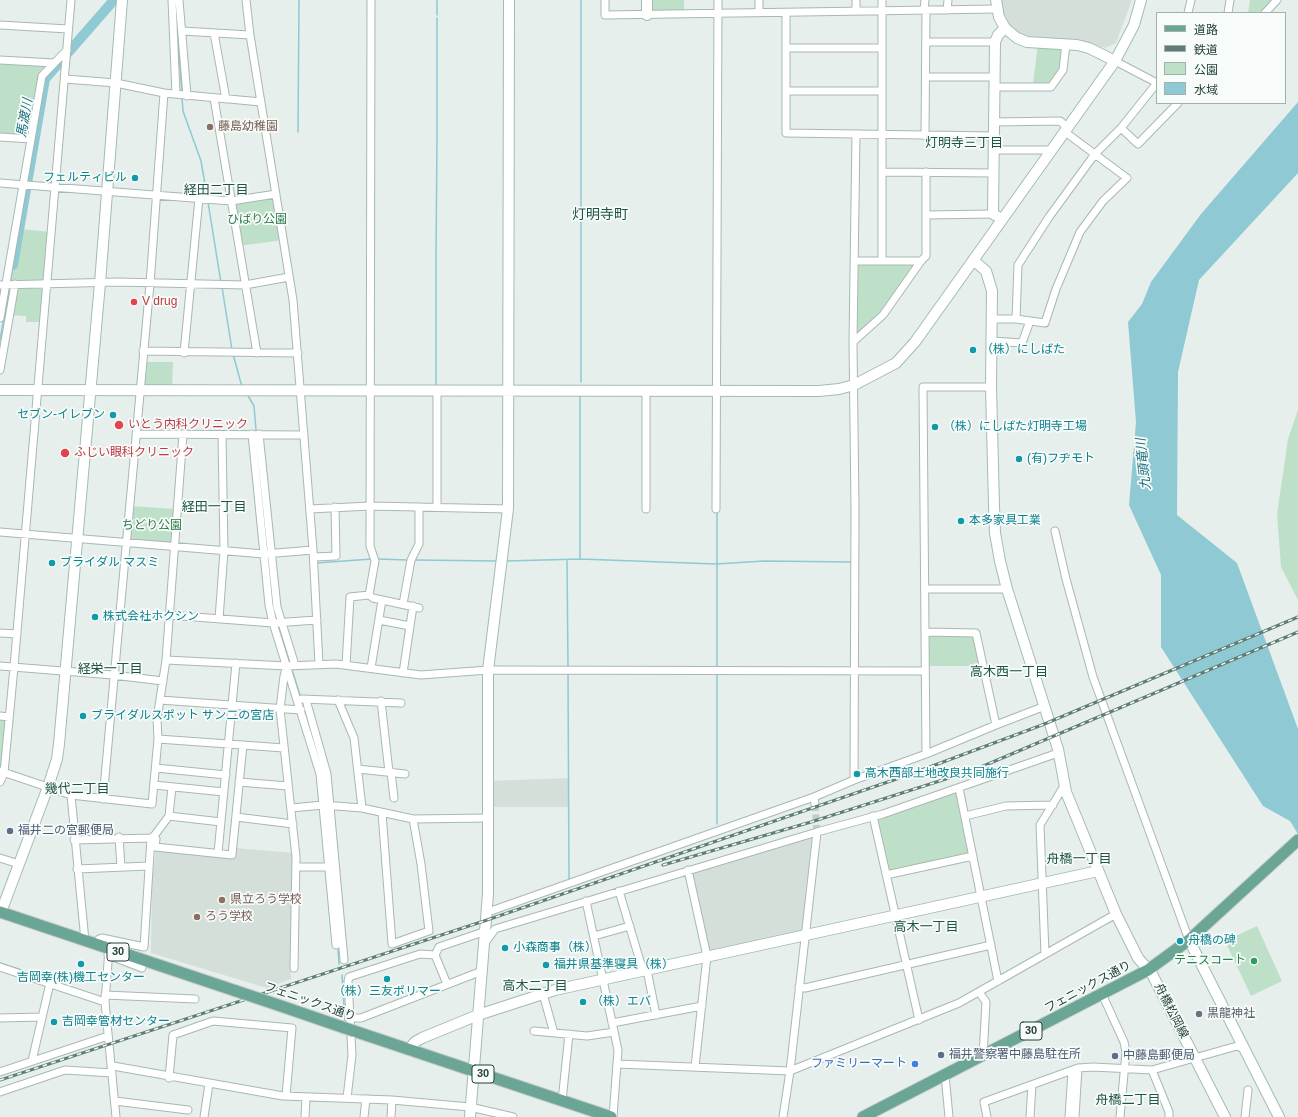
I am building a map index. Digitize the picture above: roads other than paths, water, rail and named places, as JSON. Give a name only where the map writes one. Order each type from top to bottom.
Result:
[{"type":"main road","name":"フェニックス通り","points":[[868,1116],[1148,970],[1190,938],[1298,840]]},
{"type":"main road","name":"フェニックス通り","points":[[0,913],[85,940],[109,952],[278,1004],[612,1117]]},
{"type":"street","points":[[0,782],[9,717],[17,634],[71,0]]},
{"type":"street","points":[[0,913],[48,787],[58,752],[91,390],[122,0]]},
{"type":"street","points":[[172,0],[176,94]]},
{"type":"street","points":[[179,0],[187,96]]},
{"type":"street","points":[[246,0],[250,35],[293,300],[314,554],[319,664]]},
{"type":"street","points":[[369,595],[375,561],[370,546],[371,0]]},
{"type":"street","points":[[470,1112],[488,912],[488,670],[508,509],[509,0]]},
{"type":"street","points":[[605,0],[605,15],[948,10],[996,5],[1005,28],[1017,38],[1027,42],[1066,44],[1089,48],[1156,82]]},
{"type":"street","points":[[647,0],[647,15]]},
{"type":"street","points":[[716,509],[718,0]]},
{"type":"street","points":[[759,0],[759,13]]},
{"type":"street","points":[[856,0],[856,12]]},
{"type":"street","points":[[882,0],[882,261]]},
{"type":"street","points":[[924,0],[926,42],[925,136]]},
{"type":"street","points":[[948,0],[948,10]]},
{"type":"street","points":[[0,390],[819,391],[839,390],[854,385],[896,363],[915,342],[973,260],[998,217],[1052,150],[1115,61],[1134,25],[1142,0]]},
{"type":"street","points":[[1188,12],[1191,0]]},
{"type":"street","points":[[1228,12],[1230,0]]},
{"type":"street","points":[[1266,12],[1277,0]]},
{"type":"street","points":[[786,13],[786,133],[994,136]]},
{"type":"street","points":[[0,26],[68,29]]},
{"type":"street","points":[[998,217],[994,173],[995,42],[998,35],[1005,28]]},
{"type":"street","points":[[182,31],[250,35]]},
{"type":"street","points":[[214,33],[226,99]]},
{"type":"street","points":[[926,42],[995,42]]},
{"type":"street","points":[[926,77],[1050,87],[1063,70],[1066,44]]},
{"type":"street","points":[[786,48],[882,48]]},
{"type":"street","points":[[0,318],[3,285],[24,184],[42,76],[67,50]]},
{"type":"street","points":[[0,60],[54,63]]},
{"type":"street","points":[[64,79],[116,83],[187,96],[261,102]]},
{"type":"street","points":[[1016,319],[1018,265],[1049,218],[1095,154],[1121,128],[1156,84]]},
{"type":"street","points":[[786,91],[881,91]]},
{"type":"street","points":[[103,798],[113,675],[127,543],[139,390],[150,284],[155,195],[164,93]]},
{"type":"street","points":[[214,98],[257,353]]},
{"type":"street","points":[[1121,128],[1138,144],[1177,104]]},
{"type":"street","points":[[992,319],[1016,319],[1045,323],[1056,289],[1080,232],[1103,201],[1127,178],[1066,130],[1060,121],[994,122]]},
{"type":"street","points":[[854,780],[853,342],[856,134]]},
{"type":"street","points":[[0,137],[31,139]]},
{"type":"street","points":[[994,150],[1052,150]]},
{"type":"street","points":[[882,172],[994,173]]},
{"type":"street","points":[[853,342],[883,315],[926,256],[926,172]]},
{"type":"street","points":[[0,183],[231,201],[276,194]]},
{"type":"street","points":[[184,353],[199,198]]},
{"type":"street","points":[[926,214],[998,217]]},
{"type":"street","name":"舟橋松岡線","points":[[973,260],[986,271],[990,280],[992,319],[991,387],[995,533],[1007,589],[1045,706],[1058,753],[1064,786],[1116,914],[1138,958],[1152,974],[1225,1117]]},
{"type":"street","points":[[855,261],[921,261]]},
{"type":"street","points":[[3,285],[190,283],[245,285],[289,277]]},
{"type":"street","points":[[0,370],[16,284]]},
{"type":"street","points":[[992,341],[1022,343],[1030,321]]},
{"type":"street","points":[[143,351],[184,353],[298,354]]},
{"type":"street","points":[[926,754],[924,387],[991,387]]},
{"type":"street","points":[[437,390],[437,507]]},
{"type":"street","points":[[646,390],[646,508]]},
{"type":"street","points":[[136,434],[304,435]]},
{"type":"street","points":[[2,772],[71,795],[152,804],[158,739],[157,719],[166,660],[183,434]]},
{"type":"street","points":[[256,434],[272,553],[277,607],[298,699],[320,774],[326,805],[344,960]]},
{"type":"street","points":[[256,434],[264,554],[273,623],[291,665]]},
{"type":"street","points":[[219,619],[224,551],[222,435]]},
{"type":"street","points":[[310,509],[370,506],[508,509]]},
{"type":"street","points":[[0,532],[264,554],[314,554],[336,556],[335,507]]},
{"type":"street","points":[[403,604],[411,560],[419,544],[419,507]]},
{"type":"street","points":[[1056,531],[1066,579],[1093,677],[1190,938],[1279,1117]]},
{"type":"street","points":[[925,589],[1007,589]]},
{"type":"street","points":[[346,665],[350,597],[369,595],[382,600],[416,607],[410,626],[403,673]]},
{"type":"street","points":[[371,668],[382,600]]},
{"type":"street","points":[[169,615],[273,623],[317,620]]},
{"type":"street","points":[[379,620],[410,626]]},
{"type":"street","points":[[926,632],[976,633],[996,724]]},
{"type":"street","points":[[0,633],[17,634]]},
{"type":"street","points":[[166,660],[291,665],[346,665],[421,675],[488,670],[926,671]]},
{"type":"street","points":[[218,853],[236,663]]},
{"type":"street","points":[[291,665],[284,676],[280,709],[293,824],[296,867],[294,968]]},
{"type":"street","points":[[0,666],[113,675],[163,681]]},
{"type":"street","points":[[298,699],[381,701],[401,703]]},
{"type":"street","points":[[160,700],[301,710]]},
{"type":"street","points":[[306,700],[327,774],[326,805],[328,867],[336,945]]},
{"type":"street","points":[[338,700],[354,738],[362,808]]},
{"type":"street","points":[[381,701],[394,798]]},
{"type":"street","points":[[488,912],[815,800],[854,780],[926,754],[996,724],[1045,706]]},
{"type":"street","points":[[0,716],[9,717]]},
{"type":"street","points":[[158,739],[284,748]]},
{"type":"street","points":[[153,837],[156,839],[155,847],[232,855],[243,745]]},
{"type":"street","points":[[485,944],[494,929],[873,816],[959,788],[1058,753]]},
{"type":"street","points":[[156,768],[226,775]]},
{"type":"street","points":[[358,769],[405,774]]},
{"type":"street","points":[[239,782],[288,786]]},
{"type":"street","points":[[154,785],[224,792]]},
{"type":"street","points":[[1045,954],[1041,883],[1040,825],[1064,786]]},
{"type":"street","points":[[143,956],[149,866],[153,837],[169,816],[172,787]]},
{"type":"street","points":[[959,788],[998,981]]},
{"type":"street","points":[[71,795],[74,840],[77,869],[81,888],[85,940]]},
{"type":"street","points":[[291,808],[326,805],[362,808],[413,819],[488,818]]},
{"type":"street","points":[[965,816],[1006,806],[1053,805]]},
{"type":"street","points":[[382,812],[392,944],[429,931],[421,864],[413,819]]},
{"type":"street","points":[[169,816],[221,822]]},
{"type":"street","points":[[873,816],[919,1020]]},
{"type":"street","points":[[236,817],[293,824]]},
{"type":"street","points":[[783,1117],[790,1071],[817,832]]},
{"type":"street","points":[[74,840],[153,837]]},
{"type":"street","points":[[119,838],[121,867]]},
{"type":"street","points":[[886,875],[973,856]]},
{"type":"street","points":[[0,858],[19,864]]},
{"type":"street","points":[[77,869],[149,866]]},
{"type":"street","points":[[296,867],[328,867]]},
{"type":"street","points":[[688,870],[707,956],[695,1068]]},
{"type":"street","points":[[408,1049],[414,1042],[422,1038],[478,1015],[543,994],[707,956],[1098,871]]},
{"type":"street","points":[[619,891],[645,970],[656,1015]]},
{"type":"street","points":[[586,901],[618,1050],[612,1117]]},
{"type":"street","points":[[617,1064],[790,1071],[959,1003],[1116,914]]},
{"type":"street","points":[[594,936],[630,926]]},
{"type":"street","points":[[447,984],[435,956],[439,947],[486,931]]},
{"type":"street","points":[[97,945],[99,938],[102,938],[144,947]]},
{"type":"street","points":[[799,987],[805,988],[991,945]]},
{"type":"street","points":[[116,1117],[105,999],[109,952],[142,968],[142,966]]},
{"type":"street","points":[[347,1098],[352,1055],[349,977],[420,954],[435,956]]},
{"type":"street","points":[[0,967],[50,984],[105,999],[195,999]]},
{"type":"street","points":[[350,1018],[361,1018],[482,971]]},
{"type":"street","points":[[32,1061],[50,984]]},
{"type":"street","points":[[978,992],[986,1002],[983,1056]]},
{"type":"street","points":[[543,994],[554,1033]]},
{"type":"street","points":[[1102,994],[1124,1042],[1126,1052],[1120,1117]]},
{"type":"street","points":[[612,1023],[702,1006]]},
{"type":"street","points":[[0,1018],[42,1017]]},
{"type":"street","points":[[170,1078],[173,1035],[213,1021],[292,1028],[286,1096]]},
{"type":"street","points":[[534,1031],[587,1036],[614,1032]]},
{"type":"street","points":[[562,1101],[569,1034]]},
{"type":"street","points":[[0,1072],[108,1036]]},
{"type":"street","points":[[987,1117],[984,1102],[1075,1070],[1124,1068],[1152,1070],[1237,1046],[1245,1049]]},
{"type":"street","points":[[0,1092],[65,1070],[112,1070],[240,1087],[286,1096],[306,1098],[392,1100],[513,1117]]},
{"type":"street","points":[[1069,1117],[1075,1070]]},
{"type":"street","points":[[1075,1070],[1075,1117]]},
{"type":"street","points":[[1152,1070],[1169,1112],[1169,1117]]},
{"type":"street","points":[[945,1075],[950,1117]]},
{"type":"street","points":[[204,1117],[209,1084]]},
{"type":"street","points":[[1030,1117],[1032,1085]]},
{"type":"street","points":[[1245,1117],[1248,1090]]},
{"type":"street","points":[[305,1117],[306,1098]]},
{"type":"street","points":[[364,1117],[366,1099]]},
{"type":"street","points":[[391,1117],[392,1100]]},
{"type":"street","points":[[115,1101],[188,1110]]},
{"type":"water","name":"九頭竜川","points":[[1298,102],[1298,173],[1199,280],[1178,372],[1177,515],[1237,563],[1298,729],[1298,834],[1290,821],[1263,806],[1161,647],[1161,575],[1129,505],[1136,422],[1128,322],[1142,304],[1151,282],[1201,214]]},
{"type":"waterway","name":"馬渡川","points":[[13,265],[45,79],[114,0]]},
{"type":"waterway","points":[[298,132],[299,0]]},
{"type":"waterway","points":[[437,0],[437,15]]},
{"type":"waterway","points":[[581,0],[581,382]]},
{"type":"waterway","points":[[176,16],[182,92]]},
{"type":"waterway","points":[[437,18],[437,134]]},
{"type":"waterway","points":[[182,98],[183,111],[201,161],[207,196]]},
{"type":"waterway","points":[[436,259],[437,135]]},
{"type":"waterway","points":[[208,202],[221,283]]},
{"type":"waterway","points":[[436,260],[436,387]]},
{"type":"waterway","points":[[10,283],[13,265]]},
{"type":"waterway","points":[[0,340],[9,287]]},
{"type":"waterway","points":[[222,287],[232,350]]},
{"type":"waterway","points":[[233,354],[242,387]]},
{"type":"waterway","points":[[247,394],[254,406],[256,430]]},
{"type":"waterway","points":[[580,395],[580,559]]},
{"type":"waterway","points":[[176,431],[188,430]]},
{"type":"waterway","points":[[717,510],[717,669]]},
{"type":"waterway","points":[[316,563],[372,559]]},
{"type":"waterway","points":[[378,559],[408,560]]},
{"type":"waterway","points":[[506,561],[580,559],[716,564],[764,561],[852,562]]},
{"type":"waterway","points":[[414,560],[498,561]]},
{"type":"waterway","points":[[567,560],[568,668]]},
{"type":"waterway","points":[[275,612],[277,620]]},
{"type":"waterway","points":[[279,627],[290,662]]},
{"type":"waterway","points":[[292,670],[300,695]]},
{"type":"waterway","points":[[568,672],[569,880]]},
{"type":"waterway","points":[[717,672],[717,824]]},
{"type":"waterway","points":[[302,704],[311,733]]},
{"type":"waterway","points":[[338,948],[339,964]]},
{"type":"waterway","points":[[0,963],[21,970]]},
{"type":"waterway","points":[[342,975],[345,1021]]},
{"type":"tunnel","points":[[815,804],[817,832]]},
{"type":"railway","points":[[0,1080],[487,920],[911,774],[1042,725],[1298,617]]},
{"type":"railway","points":[[663,865],[811,822],[974,770],[1298,632]]},
{"type":"place","name":"藤島幼稚園","points":[[210,127]]},
{"type":"place","name":"フェルティビル","points":[[135,178]]},
{"type":"place","name":"V drug","points":[[134,302]]},
{"type":"place","name":"（株）にしばた","points":[[973,350]]},
{"type":"place","name":"セブン-イレブン","points":[[113,415]]},
{"type":"place","name":"いとう内科クリニック","points":[[119,425]]},
{"type":"place","name":"（株）にしばた灯明寺工場","points":[[935,427]]},
{"type":"place","name":"ふじい眼科クリニック","points":[[65,453]]},
{"type":"place","name":"(有)フヂモト","points":[[1019,459]]},
{"type":"place","name":"本多家具工業","points":[[961,521]]},
{"type":"place","name":"ブライダル マスミ","points":[[52,563]]},
{"type":"place","name":"株式会社ホクシン","points":[[95,617]]},
{"type":"place","name":"ブライダルスポット サン二の宮店","points":[[83,716]]},
{"type":"place","name":"高木西部土地改良共同施行","points":[[857,774]]},
{"type":"place","name":"福井二の宮郵便局","points":[[10,831]]},
{"type":"place","name":"県立ろう学校","points":[[222,900]]},
{"type":"place","name":"ろう学校","points":[[197,917]]},
{"type":"place","name":"舟橋の碑","points":[[1180,941]]},
{"type":"place","name":"小森商事（株）","points":[[505,948]]},
{"type":"place","name":"テニスコート","points":[[1254,961]]},
{"type":"place","name":"吉岡幸(株)機工センター","points":[[81,964]]},
{"type":"place","name":"福井県基準寝具（株）","points":[[546,965]]},
{"type":"place","name":"（株）三友ポリマー","points":[[387,979]]},
{"type":"place","name":"（株）エバ","points":[[583,1002]]},
{"type":"place","name":"黒龍神社","points":[[1199,1014]]},
{"type":"place","name":"吉岡幸管材センター","points":[[54,1022]]},
{"type":"place","name":"福井警察署中藤島駐在所","points":[[941,1055]]},
{"type":"place","name":"中藤島郵便局","points":[[1115,1056]]},
{"type":"place","name":"ファミリーマート","points":[[915,1064]]},
{"type":"district","name":"灯明寺三丁目","points":[[964,143]]},
{"type":"district","name":"経田二丁目","points":[[216,190]]},
{"type":"district","name":"灯明寺町","points":[[600,215]]},
{"type":"district","name":"経田一丁目","points":[[214,507]]},
{"type":"district","name":"経栄一丁目","points":[[110,669]]},
{"type":"district","name":"高木西一丁目","points":[[1009,672]]},
{"type":"district","name":"幾代二丁目","points":[[77,789]]},
{"type":"district","name":"舟橋一丁目","points":[[1079,859]]},
{"type":"district","name":"高木一丁目","points":[[926,927]]},
{"type":"district","name":"高木二丁目","points":[[535,986]]},
{"type":"district","name":"舟橋二丁目","points":[[1128,1100]]},
{"type":"park label","name":"ひばり公園","points":[[257,220]]},
{"type":"park label","name":"ちどり公園","points":[[152,526]]}]
